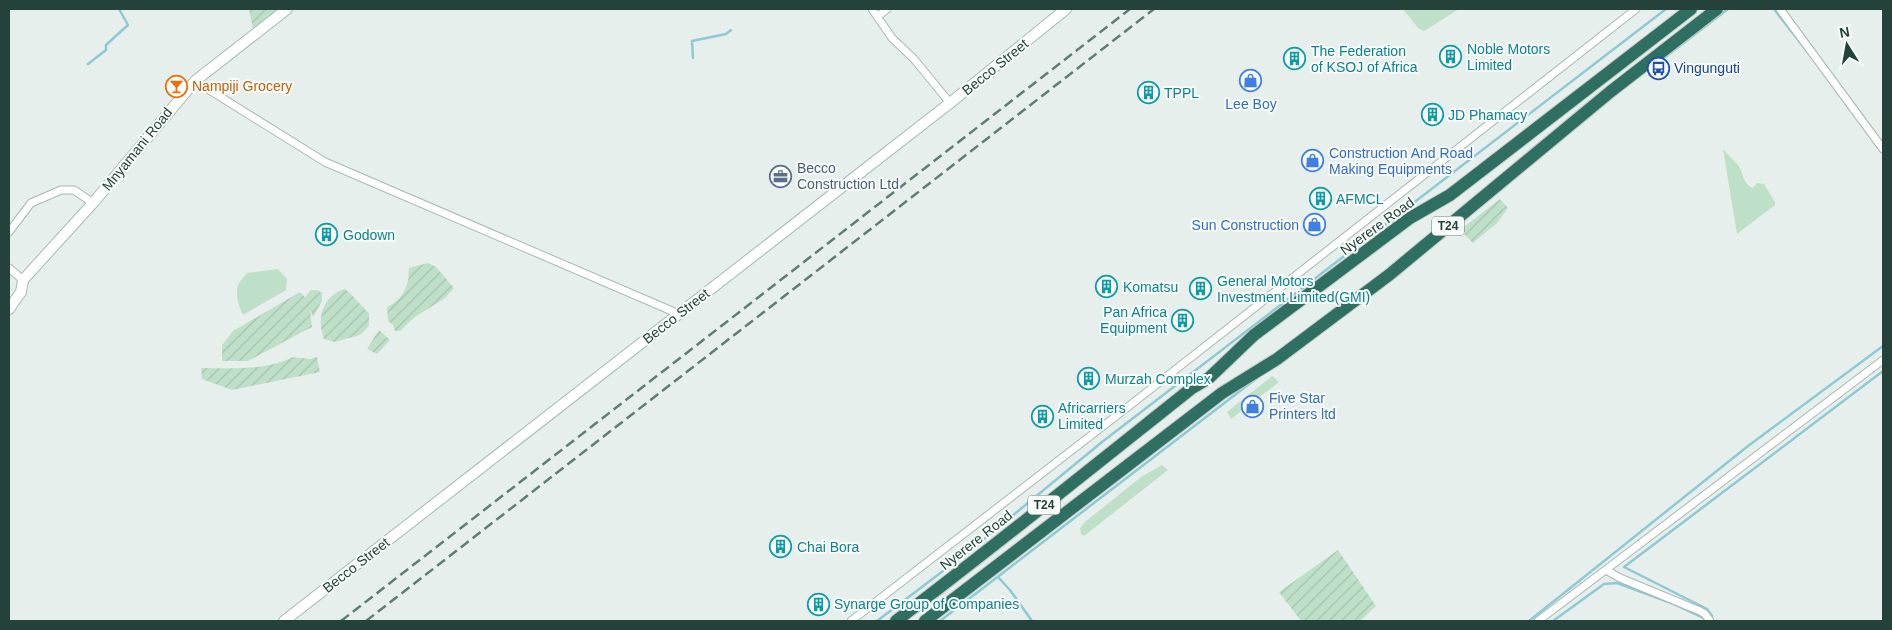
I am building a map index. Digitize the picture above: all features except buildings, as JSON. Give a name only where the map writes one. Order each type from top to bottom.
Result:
[{"type":"highway","name":"Nyerere Road","points":[[896,621],[997,544],[1184,394],[1209,378],[1254,335],[1410,218],[1450,195],[1691,9]]},
{"type":"highway","name":"T24","points":[[925,621],[1215,399],[1277,359],[1389,275],[1610,92],[1717,9]]},
{"type":"street","name":"Mnyamani Road","points":[[9,309],[21,292],[23,280],[93,204],[195,81],[286,9]]},
{"type":"street","points":[[872,9],[892,38],[914,59],[950,104]]},
{"type":"street","points":[[878,16],[887,9]]},
{"type":"street","name":"Becco Street","points":[[284,621],[950,104],[1066,9]]},
{"type":"street","points":[[851,621],[1130,406],[1636,9]]},
{"type":"street","points":[[1780,9],[1883,149]]},
{"type":"street","points":[[195,81],[325,162],[679,314]]},
{"type":"street","points":[[9,232],[31,204],[61,190],[74,190],[93,204]]},
{"type":"street","points":[[9,268],[23,280]]},
{"type":"street","points":[[1538,621],[1883,360]]},
{"type":"street","points":[[1606,570],[1620,578],[1700,611],[1710,621]]},
{"type":"green space","points":[[249,9],[280,9],[253,29]]},
{"type":"green space","points":[[1403,9],[1459,9],[1424,31],[1418,28]]},
{"type":"green space","points":[[1723,149],[1738,165],[1749,186],[1753,188],[1757,183],[1764,184],[1775,202],[1775,205],[1737,234]]},
{"type":"green space","points":[[1500,199],[1508,208],[1497,223],[1473,243],[1460,230]]},
{"type":"green space","points":[[428,263],[436,267],[454,288],[445,298],[415,317],[400,331],[395,331],[393,325],[388,321],[387,307],[398,300],[403,293],[408,281],[409,268]]},
{"type":"green space","points":[[278,269],[287,279],[286,290],[243,315],[237,295],[240,282],[247,273]]},
{"type":"green space","points":[[345,289],[369,313],[369,326],[360,335],[334,342],[324,339],[321,324],[323,309],[331,297]]},
{"type":"green space","points":[[311,290],[317,290],[322,293],[322,301],[313,317],[310,309],[312,327],[248,361],[222,361],[222,345],[233,331],[300,292],[306,298]]},
{"type":"green space","points":[[379,330],[390,340],[377,354],[367,349]]},
{"type":"green space","points":[[293,357],[310,359],[317,357],[320,372],[232,390],[202,379],[201,368],[259,367]]},
{"type":"green space","points":[[1272,376],[1279,382],[1231,419],[1227,412]]},
{"type":"green space","points":[[1162,465],[1168,470],[1084,536],[1081,534],[1080,528],[1085,522],[1141,477]]},
{"type":"green space","points":[[1338,550],[1376,606],[1360,621],[1301,621],[1279,592]]},
{"type":"waterway","points":[[88,64],[106,50],[106,45],[128,25],[119,9]]},
{"type":"waterway","points":[[877,621],[972,549],[1102,442],[1666,9]]},
{"type":"waterway","points":[[1664,58],[1728,9]]},
{"type":"waterway","points":[[1774,9],[1810,55]]},
{"type":"waterway","points":[[693,58],[692,41],[726,34],[731,30]]},
{"type":"waterway","points":[[1529,621],[1748,446],[1883,346]]},
{"type":"waterway","points":[[1712,620],[1712,616],[1707,609],[1624,567],[1883,371]]},
{"type":"waterway","points":[[940,621],[1257,378]]},
{"type":"waterway","points":[[998,577],[1010,590],[1032,621]]},
{"type":"waterway","points":[[1553,621],[1604,584],[1617,583],[1674,604],[1704,618],[1704,621]]},
{"type":"railway","points":[[341,621],[1130,9]]},
{"type":"railway","points":[[366,621],[1154,9]]},
{"type":"place","name":"Noble Motors Limited","points":[[1451,57]]},
{"type":"place","name":"The Federation of KSOJ of Africa","points":[[1295,59]]},
{"type":"place","name":"Vingunguti","points":[[1658,68]]},
{"type":"place","name":"Lee Boy","points":[[1251,81]]},
{"type":"place","name":"Nampiji Grocery","points":[[176,86]]},
{"type":"place","name":"TPPL","points":[[1148,93]]},
{"type":"place","name":"JD Phamacy","points":[[1432,115]]},
{"type":"place","name":"Construction And Road Making Equipments","points":[[1313,161]]},
{"type":"place","name":"Becco Construction Ltd","points":[[781,176]]},
{"type":"place","name":"AFMCL","points":[[1320,199]]},
{"type":"place","name":"Sun Construction","points":[[1315,225]]},
{"type":"place","name":"Godown","points":[[327,235]]},
{"type":"place","name":"Komatsu","points":[[1107,287]]},
{"type":"place","name":"General Motors Investment Limited(GMI)","points":[[1201,289]]},
{"type":"place","name":"Pan Africa Equipment","points":[[1183,320]]},
{"type":"place","name":"Murzah Complex","points":[[1089,379]]},
{"type":"place","name":"Five Star Printers ltd","points":[[1253,406]]},
{"type":"place","name":"Africarriers Limited","points":[[1042,416]]},
{"type":"place","name":"Chai Bora","points":[[781,547]]},
{"type":"place","name":"Synarge Group of Companies","points":[[818,604]]}]
